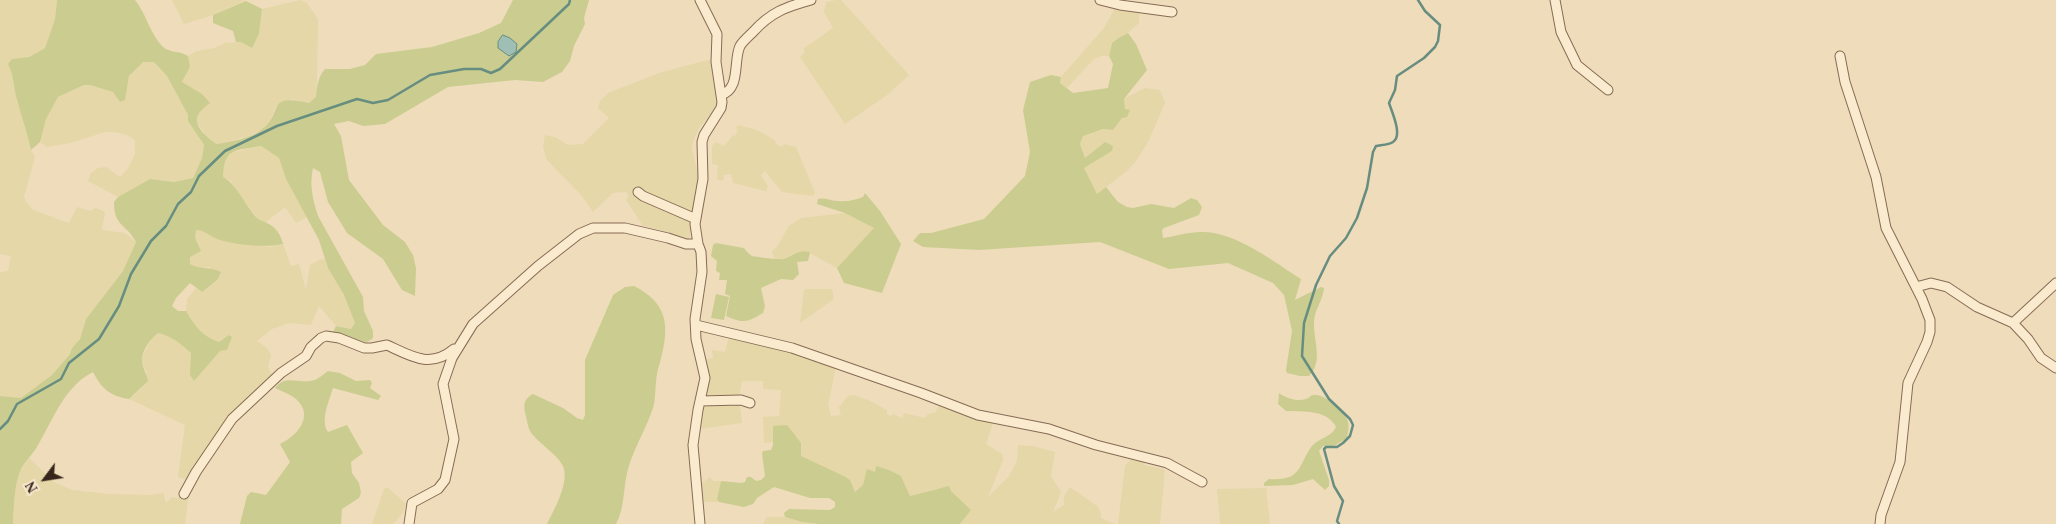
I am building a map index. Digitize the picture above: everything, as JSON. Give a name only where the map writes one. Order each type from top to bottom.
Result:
[{"type":"street","points":[[700,0],[717,34],[716,62],[721,95],[721,108],[704,135],[702,142],[703,179],[696,219],[702,272],[696,339],[705,378],[693,445],[700,524]]},
{"type":"street","points":[[721,95],[728,91],[734,80],[735,61],[740,47],[763,21],[774,12],[811,0]]},
{"type":"street","points":[[1100,0],[1120,5],[1172,12]]},
{"type":"street","points":[[1555,0],[1562,32],[1577,65],[1608,90]]},
{"type":"street","points":[[1840,56],[1845,82],[1876,176],[1886,228],[1916,287],[1930,320],[1930,332],[1922,355],[1908,383],[1900,462],[1881,515],[1880,524]]},
{"type":"street","points":[[638,192],[643,196],[696,219]]},
{"type":"street","points":[[409,524],[412,503],[442,486],[447,474],[454,439],[443,384],[452,358],[473,324],[538,266],[584,231],[593,228],[625,228],[686,244],[698,244]]},
{"type":"street","points":[[1916,287],[1931,283],[1947,287],[1977,307],[2013,323],[2028,339],[2041,358],[2056,368]]},
{"type":"street","points":[[2013,323],[2056,283]]},
{"type":"street","points":[[696,325],[792,348],[921,392],[978,415],[1049,429],[1096,445],[1167,463],[1202,482]]},
{"type":"street","points":[[184,494],[196,472],[232,419],[281,373],[306,356],[321,338],[326,336],[339,338],[364,348],[387,345],[409,356],[429,359],[446,356],[464,340]]},
{"type":"street","points":[[700,401],[741,400],[750,402]]},
{"type":"shaded area","points":[[0,0],[57,0],[55,19],[45,48],[29,57],[12,59],[17,101],[28,132],[31,150],[35,157],[24,197],[26,202],[33,210],[69,223],[77,207],[90,211],[96,208],[105,212],[102,230],[125,233],[136,242],[123,271],[86,319],[80,339],[72,348],[70,354],[52,375],[21,398],[0,396],[0,272],[8,271],[11,256],[0,254]]},
{"type":"shaded area","points":[[172,0],[246,0],[213,15],[184,24]]},
{"type":"shaded area","points":[[300,0],[307,3],[318,19],[316,97],[309,103],[291,99],[275,107],[271,119],[262,129],[249,136],[217,144],[207,137],[196,121],[197,116],[182,83],[190,67],[188,56],[197,51],[214,48],[225,43],[241,42],[252,48],[259,34],[262,9]]},
{"type":"shaded area","points":[[841,0],[909,75],[887,95],[845,124],[800,57],[805,52],[803,49],[833,28],[824,12],[826,2]]},
{"type":"shaded area","points":[[1115,8],[1139,13],[1139,23],[1112,43],[1109,56],[1094,59],[1067,88],[1060,83],[1061,77],[1104,28]]},
{"type":"shaded area","points":[[712,60],[718,105],[699,128],[693,142],[692,149],[698,174],[698,183],[689,240],[643,226],[626,200],[629,195],[626,192],[613,193],[593,212],[582,196],[547,160],[543,147],[545,135],[555,137],[568,145],[583,144],[609,118],[598,108],[600,101],[608,93],[659,73]]},
{"type":"shaded area","points":[[142,62],[154,62],[167,76],[188,115],[188,121],[204,145],[202,158],[193,178],[174,182],[150,179],[118,197],[88,181],[91,173],[98,168],[106,167],[120,177],[127,170],[135,154],[135,140],[127,135],[105,132],[70,143],[47,147],[40,142],[46,119],[58,97],[84,85],[90,85],[113,92],[120,102],[125,99],[129,76]]},
{"type":"shaded area","points":[[1145,88],[1160,90],[1165,103],[1148,142],[1127,171],[1097,194],[1083,168],[1112,151],[1105,142],[1085,159],[1080,144],[1083,136],[1103,129],[1113,130],[1122,118],[1125,109],[1124,99]]},
{"type":"shaded area","points":[[738,125],[757,130],[775,140],[776,144],[782,147],[784,144],[796,147],[815,193],[813,196],[782,192],[765,171],[761,175],[768,186],[766,191],[733,183],[731,174],[724,175],[723,181],[717,179],[718,165],[712,164],[712,146],[716,142],[724,146],[733,135],[735,136]]},
{"type":"shaded area","points":[[261,146],[279,158],[286,179],[307,217],[296,223],[285,207],[266,222],[259,220],[239,196],[231,181],[223,177],[223,162],[226,156],[233,152]]},
{"type":"shaded area","points":[[845,213],[875,228],[837,268],[806,251],[796,252],[782,260],[774,258],[772,251],[778,245],[789,226],[801,218]]},
{"type":"shaded area","points":[[196,230],[203,230],[216,239],[270,247],[283,244],[291,266],[299,264],[306,290],[310,265],[325,259],[328,268],[344,295],[355,323],[351,329],[336,326],[319,306],[311,325],[289,323],[272,329],[257,341],[267,348],[271,355],[268,367],[273,377],[227,421],[188,480],[178,477],[185,425],[129,399],[142,388],[147,373],[142,363],[142,357],[153,337],[158,333],[167,335],[181,343],[191,353],[227,350],[232,337],[229,335],[219,342],[210,339],[194,325],[186,311],[187,299],[196,288],[202,292],[211,267],[197,268],[190,264],[189,257]]},
{"type":"shaded area","points":[[832,289],[834,299],[800,323],[804,290]]},
{"type":"shaded area","points":[[729,337],[761,343],[836,367],[828,405],[831,416],[841,415],[839,407],[848,396],[854,395],[887,410],[887,414],[891,416],[893,414],[902,418],[904,413],[925,418],[928,414],[935,413],[940,403],[971,418],[993,423],[986,444],[1002,454],[1003,460],[988,497],[1009,476],[1017,461],[1018,445],[1033,446],[1055,452],[1051,476],[1061,492],[1053,512],[1064,505],[1064,496],[1070,487],[1097,506],[1101,513],[1101,518],[1115,524],[960,524],[971,510],[951,491],[935,489],[910,496],[901,476],[876,467],[875,472],[866,476],[863,485],[855,492],[850,480],[801,456],[773,426],[773,442],[764,443],[763,417],[779,416],[781,390],[763,389],[763,381],[742,381],[739,397],[742,423],[699,429],[701,408],[710,380],[706,359],[713,358],[712,350],[725,352]]},
{"type":"shaded area","points":[[29,458],[54,482],[72,490],[109,494],[149,495],[163,493],[166,503],[172,497],[188,499],[185,524],[13,524],[19,471]]},
{"type":"shaded area","points":[[1132,458],[1145,462],[1144,465],[1147,466],[1165,469],[1160,524],[1118,524],[1125,466]]},
{"type":"shaded area","points":[[710,477],[714,481],[721,481],[717,499],[719,502],[703,502],[701,484]]},
{"type":"shaded area","points":[[387,487],[406,504],[403,513],[393,524],[372,524],[384,489]]},
{"type":"shaded area","points":[[1266,488],[1270,524],[1220,524],[1217,489]]},
{"type":"shaded area","points":[[767,517],[785,517],[819,524],[763,524]]},
{"type":"green space","points":[[57,0],[135,0],[154,36],[162,46],[168,50],[188,56],[190,67],[182,82],[202,94],[210,103],[199,113],[197,124],[217,144],[241,139],[262,129],[269,123],[280,102],[286,100],[309,103],[316,97],[319,79],[325,69],[350,69],[365,65],[376,54],[432,47],[479,33],[501,23],[513,0],[589,0],[584,18],[585,24],[574,46],[570,61],[562,72],[543,82],[515,80],[448,87],[385,124],[363,126],[349,121],[334,124],[341,136],[349,180],[383,225],[405,242],[413,255],[416,268],[415,296],[402,290],[383,259],[347,233],[328,202],[320,172],[313,168],[313,198],[318,216],[363,297],[364,311],[373,331],[373,338],[368,341],[363,343],[353,342],[333,332],[336,326],[351,329],[355,323],[344,295],[328,268],[319,240],[286,179],[279,158],[261,146],[238,150],[229,155],[224,167],[223,177],[233,185],[259,220],[275,229],[283,244],[259,246],[241,244],[217,239],[196,230],[195,238],[201,251],[190,257],[190,264],[221,272],[218,279],[202,292],[190,283],[176,298],[172,306],[178,311],[186,311],[200,330],[213,340],[219,342],[229,335],[232,337],[227,350],[220,351],[194,381],[190,375],[191,353],[172,338],[158,333],[152,338],[142,357],[148,381],[129,399],[107,391],[93,372],[83,378],[67,395],[36,449],[20,470],[15,492],[13,524],[0,524],[0,396],[21,398],[52,375],[80,339],[86,319],[123,271],[136,242],[116,216],[114,202],[118,197],[150,179],[174,182],[193,178],[202,158],[204,145],[188,121],[188,115],[167,76],[154,62],[143,62],[129,76],[125,100],[120,102],[113,92],[90,85],[84,85],[58,97],[46,119],[40,142],[31,150],[8,64],[12,59],[29,57],[45,48],[55,19]]},
{"type":"green space","points":[[246,1],[262,9],[259,34],[252,48],[241,42],[236,42],[233,31],[213,23],[213,15]]},
{"type":"green space","points":[[1128,33],[1136,44],[1147,70],[1124,99],[1125,109],[1130,110],[1127,117],[1122,118],[1113,130],[1103,129],[1083,136],[1080,144],[1085,158],[1105,142],[1113,146],[1112,151],[1084,168],[1097,194],[1106,187],[1118,202],[1133,208],[1151,204],[1174,208],[1191,198],[1197,200],[1202,207],[1199,215],[1164,228],[1162,230],[1163,238],[1201,232],[1214,233],[1240,242],[1266,256],[1301,279],[1295,300],[1321,287],[1324,288],[1314,318],[1317,350],[1316,364],[1309,376],[1287,373],[1286,370],[1292,331],[1284,295],[1273,283],[1228,263],[1169,269],[1100,242],[979,250],[923,247],[913,241],[920,233],[931,233],[984,219],[1025,176],[1030,152],[1023,110],[1030,82],[1051,75],[1061,77],[1060,83],[1073,93],[1108,88],[1113,64],[1109,56],[1112,43]]},
{"type":"green space","points":[[865,193],[880,211],[901,244],[882,293],[844,283],[837,268],[874,228],[845,213],[817,204],[818,199],[848,201],[863,197]]},
{"type":"green space","points":[[716,243],[744,248],[752,256],[769,258],[784,259],[799,252],[810,252],[808,261],[797,262],[799,274],[793,280],[781,279],[761,288],[765,306],[763,313],[749,320],[741,321],[726,316],[730,296],[725,294],[727,280],[719,280],[720,273],[716,271],[717,261],[711,256],[713,245]]},
{"type":"green space","points":[[634,286],[657,303],[665,324],[665,335],[664,348],[657,374],[653,408],[628,469],[619,518],[616,524],[547,524],[562,490],[565,475],[564,469],[554,454],[533,436],[530,431],[525,412],[525,403],[527,398],[533,394],[583,420],[585,415],[585,360],[613,295],[625,287]]},
{"type":"green space","points":[[716,294],[729,297],[724,320],[711,318]]},
{"type":"green space","points":[[328,371],[340,373],[356,381],[370,380],[372,383],[370,388],[381,396],[378,400],[333,388],[326,411],[325,422],[328,432],[347,425],[363,453],[351,462],[352,473],[359,483],[361,493],[359,498],[342,509],[341,524],[240,524],[247,496],[251,492],[266,495],[290,462],[280,444],[298,431],[304,419],[304,412],[296,399],[275,388],[288,380],[315,380]]},
{"type":"green space","points":[[1279,393],[1295,400],[1306,399],[1313,395],[1324,397],[1341,411],[1348,421],[1347,438],[1334,446],[1323,446],[1319,451],[1329,480],[1329,486],[1325,490],[1313,479],[1293,485],[1264,486],[1264,483],[1269,479],[1288,478],[1293,475],[1301,466],[1312,446],[1332,433],[1336,427],[1332,421],[1321,414],[1286,411],[1278,404]]},
{"type":"green space","points":[[787,425],[801,443],[801,456],[850,480],[855,492],[863,485],[867,469],[875,472],[876,466],[901,476],[910,496],[949,486],[951,491],[971,510],[960,524],[819,524],[785,517],[784,513],[789,509],[830,510],[835,507],[835,502],[829,498],[810,498],[774,487],[757,498],[753,504],[744,507],[719,502],[717,499],[721,481],[742,483],[745,482],[747,477],[751,477],[756,481],[761,480],[765,476],[762,454],[763,451],[771,450],[773,445],[773,426]]},
{"type":"water","points":[[503,35],[517,44],[516,52],[509,56],[498,48],[498,42]]},
{"type":"waterway","points":[[0,429],[8,421],[17,404],[61,379],[69,363],[99,339],[119,306],[131,274],[151,241],[166,226],[178,204],[191,192],[199,176],[225,151],[277,126],[357,99],[373,103],[388,100],[430,75],[464,69],[481,69],[491,73],[500,69],[569,4],[570,0]]},
{"type":"waterway","points":[[1339,524],[1337,521],[1343,501],[1334,486],[1324,449],[1326,447],[1337,447],[1343,443],[1350,436],[1353,425],[1350,419],[1329,399],[1302,356],[1304,323],[1316,285],[1330,256],[1346,238],[1357,218],[1367,188],[1373,152],[1376,146],[1389,144],[1396,139],[1397,129],[1389,103],[1395,90],[1397,76],[1424,58],[1438,41],[1440,25],[1425,11],[1418,0]]}]
